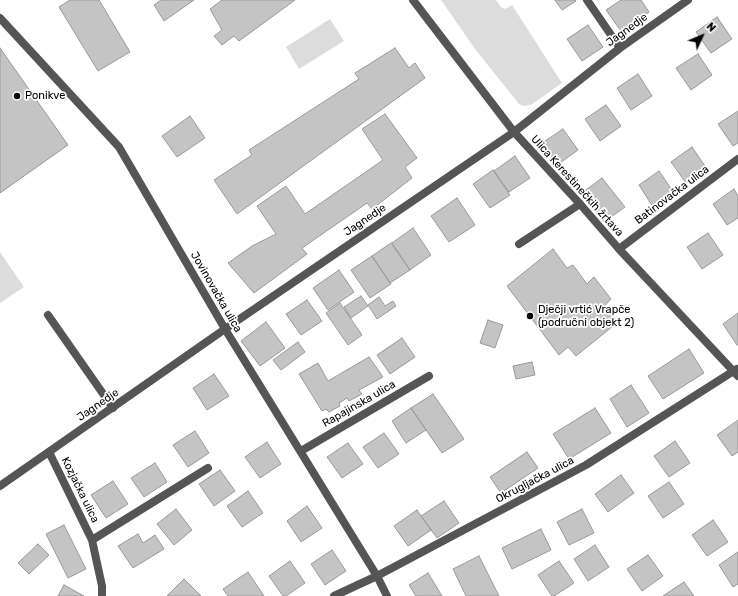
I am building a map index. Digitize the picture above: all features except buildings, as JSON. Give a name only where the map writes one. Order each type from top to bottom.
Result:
[{"type":"street","name":"Ulica Kerestinečkih žrtava","points":[[413,0],[514,132],[620,249],[736,372]]},
{"type":"street","points":[[587,0],[620,48]]},
{"type":"street","name":"Jagnedje","points":[[49,452],[514,132],[620,48],[688,0]]},
{"type":"street","name":"Jovinovačka ulica","points":[[0,18],[119,147],[225,330],[301,451],[377,576],[387,596]]},
{"type":"street","name":"Batinovačka ulica","points":[[620,249],[738,159]]},
{"type":"street","points":[[519,244],[580,204]]},
{"type":"street","points":[[48,315],[113,408]]},
{"type":"street","name":"Okrugljačka ulica","points":[[334,596],[377,576],[586,465],[736,372]]},
{"type":"street","name":"Rapajinska ulica","points":[[301,451],[429,376]]},
{"type":"street","name":"Kozjačka ulica","points":[[0,486],[49,452],[92,540],[102,586],[102,596]]},
{"type":"street","points":[[92,540],[208,468]]},
{"type":"shaded area","points":[[441,0],[496,0],[501,7],[505,9],[512,5],[562,83],[531,105],[523,106],[519,104],[475,49]]},
{"type":"shaded area","points":[[330,19],[344,41],[299,69],[286,47]]},
{"type":"shaded area","points":[[0,252],[24,287],[0,303]]},
{"type":"place","name":"Ponikve","points":[[17,96]]},
{"type":"place","name":"Dječji vrtić Vrapče (područni objekt 2)","points":[[530,316]]}]
